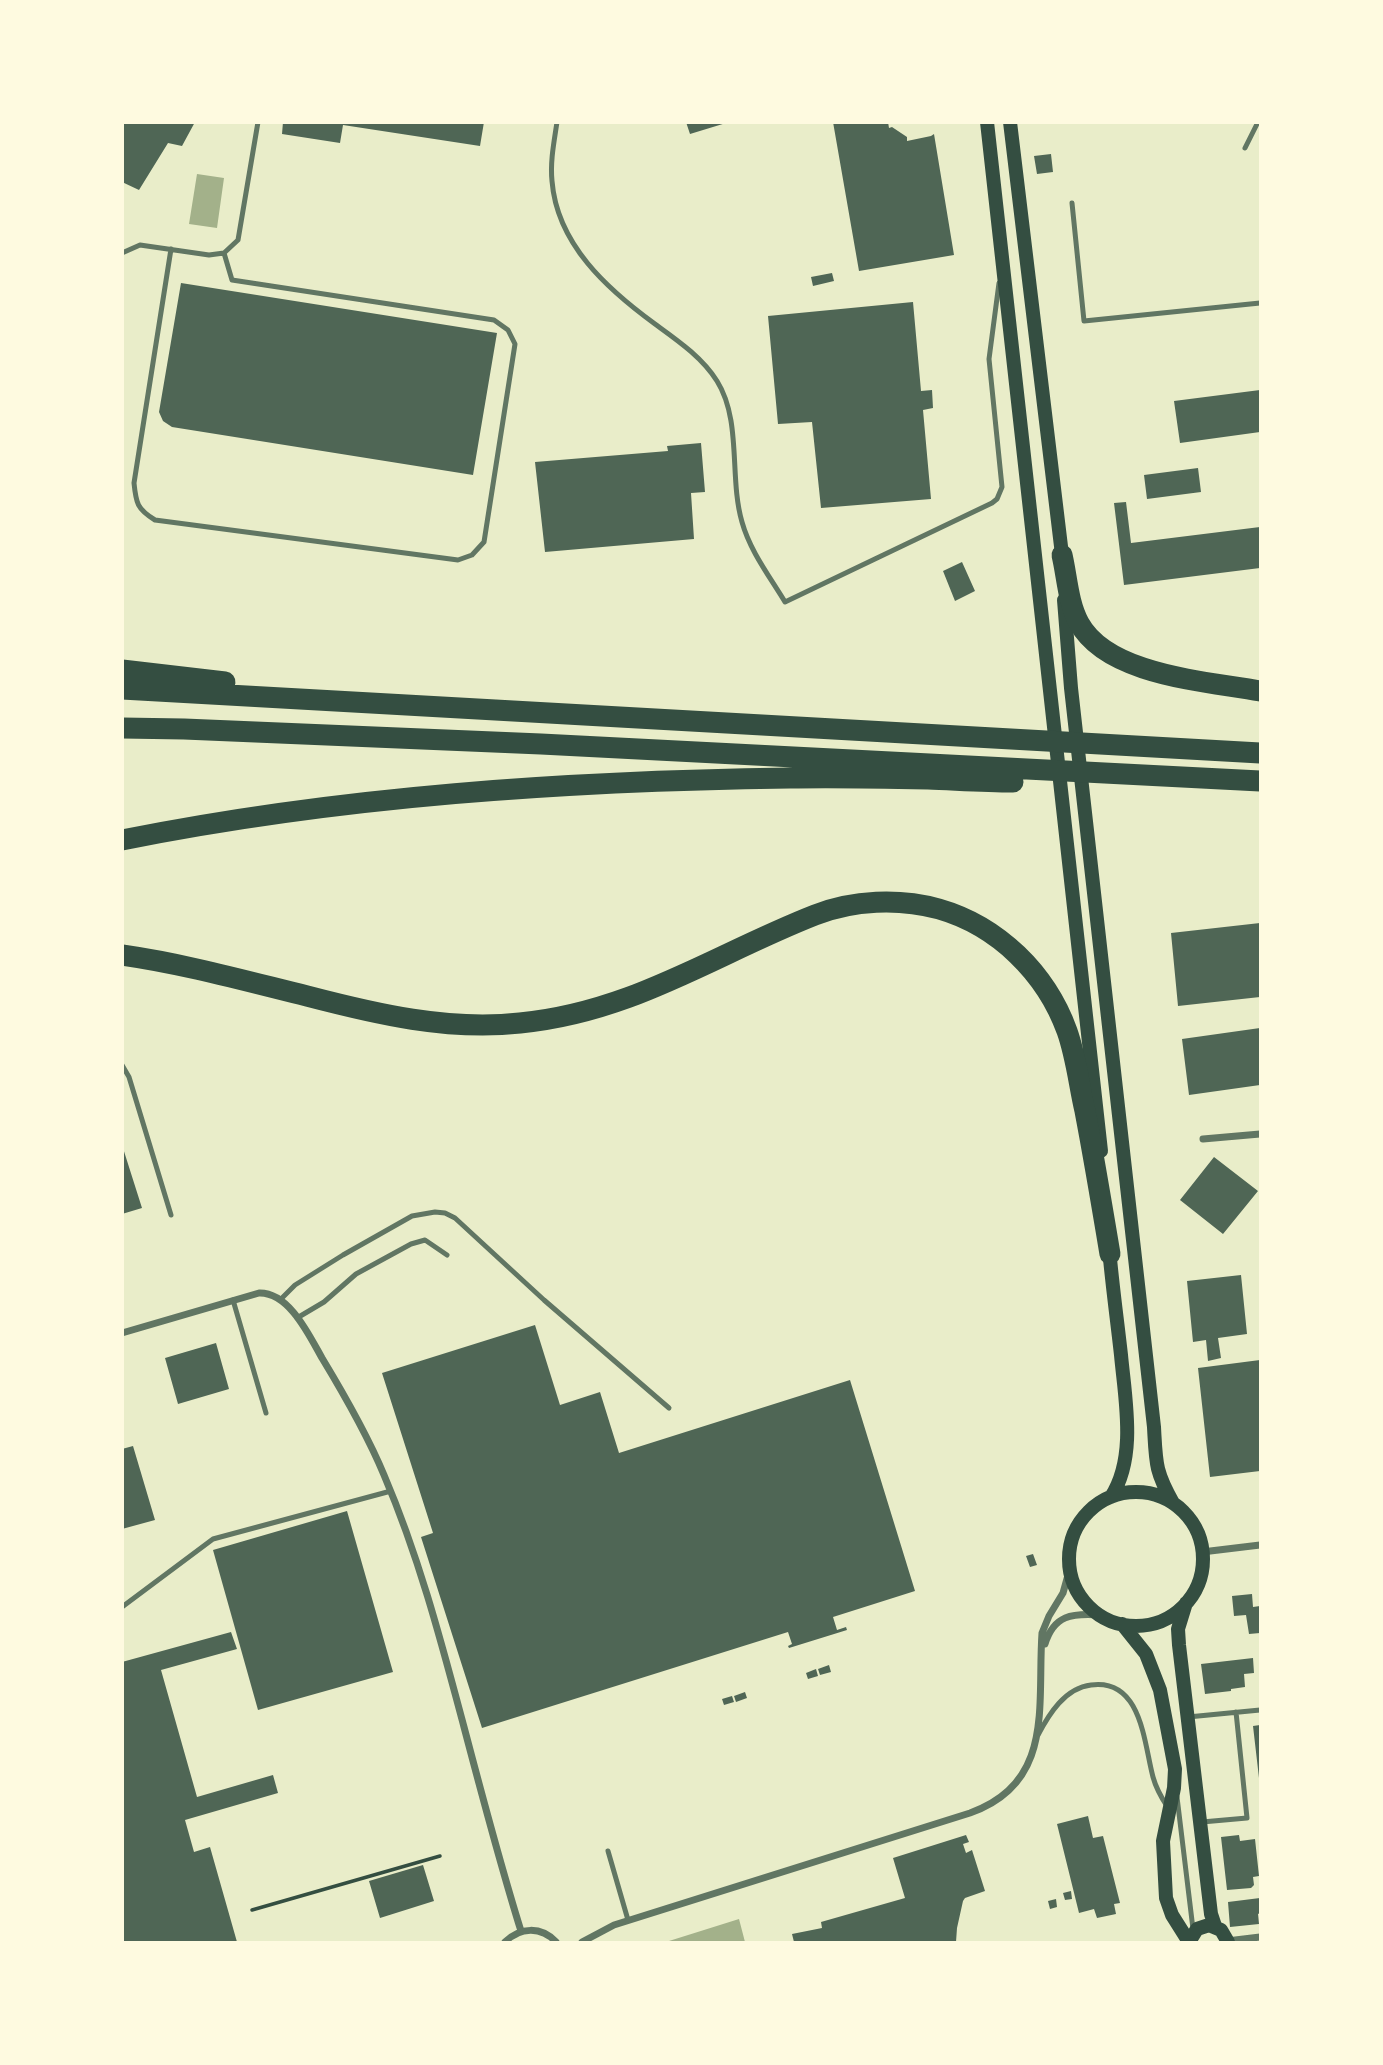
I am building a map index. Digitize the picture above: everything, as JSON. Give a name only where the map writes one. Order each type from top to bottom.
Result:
[{"type":"highway","points":[[1062,555],[1075,615],[1087,634],[1102,648],[1124,661],[1160,673],[1261,691]]},
{"type":"highway","points":[[122,670],[215,680],[309,698]]},
{"type":"highway","points":[[122,689],[1261,752]]},
{"type":"highway","points":[[122,728],[565,745],[1261,781]]},
{"type":"highway","points":[[122,840],[291,812],[509,789],[754,778],[1018,781],[1033,780],[1062,771]]},
{"type":"highway","points":[[122,955],[197,969],[391,1015],[455,1023],[508,1024],[572,1015],[627,999],[812,916],[838,908],[892,902],[918,904],[945,911],[982,928],[1016,954],[1039,979],[1062,1018],[1071,1045],[1091,1143],[1110,1254]]},
{"type":"main road","points":[[986,122],[1098,1112],[1126,1415],[1124,1460],[1120,1480],[1111,1497]]},
{"type":"main road","points":[[1010,122],[1062,555],[1071,688],[1156,1464],[1161,1482],[1173,1503],[1191,1521],[1199,1536],[1202,1552],[1200,1575],[1195,1589],[1174,1613],[1153,1623],[1138,1625],[1122,1624],[1100,1615],[1088,1606],[1073,1582],[1070,1546],[1078,1525],[1092,1508],[1111,1497],[1127,1493],[1143,1492],[1173,1503]]},
{"type":"main road","points":[[1186,1602],[1178,1638],[1210,1914],[1215,1926],[1223,1932],[1228,1942]]},
{"type":"main road","points":[[1122,1624],[1143,1648],[1155,1674],[1173,1753],[1175,1776],[1162,1847],[1166,1898],[1172,1916],[1191,1938],[1202,1926],[1215,1926]]},
{"type":"street","points":[[1203,1139],[1261,1134]]},
{"type":"street","points":[[122,1333],[259,1293],[281,1299],[297,1318],[345,1396],[371,1445],[424,1580],[521,1931]]},
{"type":"street","points":[[1202,1552],[1261,1545]]},
{"type":"street","points":[[582,1942],[602,1930],[628,1920],[979,1810],[998,1800],[1020,1779],[1033,1755],[1037,1738],[1044,1625],[1063,1593],[1070,1568]]},
{"type":"street","points":[[1042,1652],[1051,1629],[1062,1619],[1077,1615],[1100,1615]]},
{"type":"street","points":[[505,1942],[521,1931],[531,1930],[541,1932],[556,1942]]},
{"type":"street","points":[[1228,1942],[1261,1937]]},
{"type":"lane","points":[[122,253],[140,245],[209,256],[224,253],[238,240],[258,122]]},
{"type":"lane","points":[[557,122],[551,171],[564,225],[581,255],[611,290],[697,357],[723,390],[730,413],[742,521],[759,558],[785,602],[997,499],[1002,487],[989,349],[1002,264]]},
{"type":"lane","points":[[1245,148],[1258,122]]},
{"type":"lane","points":[[1072,203],[1084,321],[1261,303]]},
{"type":"lane","points":[[171,249],[134,483],[136,501],[142,512],[155,520],[458,560],[472,555],[484,542],[514,344],[508,330],[494,320],[232,280],[224,253]]},
{"type":"lane","points":[[122,1065],[129,1077],[171,1215]]},
{"type":"lane","points":[[281,1299],[295,1285],[412,1216],[445,1213],[463,1225],[544,1300],[670,1408]]},
{"type":"lane","points":[[297,1318],[324,1302],[356,1274],[411,1244],[425,1240],[447,1255]]},
{"type":"lane","points":[[233,1300],[266,1413]]},
{"type":"lane","points":[[122,1607],[213,1539],[391,1491]]},
{"type":"lane","points":[[1037,1738],[1051,1714],[1071,1693],[1090,1685],[1104,1685],[1116,1690],[1127,1698],[1138,1715],[1153,1778],[1158,1793],[1169,1809]]},
{"type":"lane","points":[[1188,1717],[1261,1710]]},
{"type":"lane","points":[[1200,1822],[1247,1818],[1236,1712]]},
{"type":"lane","points":[[1175,1776],[1193,1922],[1191,1938]]},
{"type":"lane","points":[[608,1851],[628,1920]]},
{"type":"path","points":[[252,1910],[440,1856]]},
{"type":"shaded area","points":[[197,174],[224,178],[217,228],[189,224]]},
{"type":"shaded area","points":[[739,1919],[745,1942],[668,1942],[669,1941]]},
{"type":"building","points":[[122,122],[195,122],[182,146],[168,143],[139,190],[122,182]]},
{"type":"building","points":[[283,122],[484,122],[480,146],[343,125],[340,143],[282,134]]},
{"type":"building","points":[[686,122],[726,122],[726,123],[690,134]]},
{"type":"building","points":[[833,122],[888,122],[889,128],[892,127],[907,137],[907,141],[934,134],[954,255],[859,271]]},
{"type":"building","points":[[1051,154],[1053,172],[1037,174],[1034,156]]},
{"type":"building","points":[[832,273],[834,281],[813,286],[811,277]]},
{"type":"building","points":[[181,283],[497,333],[473,475],[172,427],[163,421],[159,412]]},
{"type":"building","points":[[913,302],[921,391],[932,390],[933,408],[923,410],[931,499],[821,508],[812,422],[778,424],[768,316]]},
{"type":"building","points":[[1260,390],[1260,432],[1180,443],[1174,401]]},
{"type":"building","points":[[701,443],[705,492],[691,493],[694,539],[545,552],[535,462],[668,451],[667,446]]},
{"type":"building","points":[[1198,468],[1201,492],[1147,499],[1144,475]]},
{"type":"building","points":[[1126,502],[1131,543],[1260,527],[1260,568],[1124,585],[1114,503]]},
{"type":"building","points":[[962,562],[975,591],[955,601],[943,571]]},
{"type":"building","points":[[1260,923],[1260,997],[1178,1006],[1171,933]]},
{"type":"building","points":[[1260,1028],[1260,1085],[1189,1095],[1182,1039]]},
{"type":"building","points":[[122,1145],[142,1208],[122,1214]]},
{"type":"building","points":[[1214,1157],[1258,1191],[1223,1234],[1180,1200]]},
{"type":"building","points":[[1241,1275],[1247,1334],[1218,1338],[1221,1358],[1208,1361],[1206,1340],[1193,1342],[1187,1281]]},
{"type":"building","points":[[535,1325],[560,1405],[600,1392],[619,1453],[850,1380],[915,1591],[833,1617],[837,1630],[846,1627],[847,1630],[789,1648],[792,1644],[788,1632],[482,1728],[421,1537],[433,1533],[382,1373]]},
{"type":"building","points":[[216,1343],[229,1389],[178,1404],[165,1358]]},
{"type":"building","points":[[1260,1360],[1260,1471],[1210,1477],[1198,1368]]},
{"type":"building","points":[[133,1446],[155,1520],[122,1529],[122,1449]]},
{"type":"building","points":[[347,1511],[393,1672],[258,1710],[213,1550]]},
{"type":"building","points":[[1033,1554],[1037,1565],[1030,1567],[1026,1556]]},
{"type":"building","points":[[1252,1594],[1253,1607],[1260,1606],[1260,1633],[1249,1634],[1246,1615],[1234,1616],[1232,1596]]},
{"type":"building","points":[[231,1632],[237,1649],[161,1670],[197,1797],[273,1775],[278,1793],[185,1820],[194,1852],[210,1847],[237,1942],[122,1942],[122,1662]]},
{"type":"building","points":[[1253,1658],[1254,1673],[1244,1674],[1245,1687],[1205,1694],[1201,1664]]},
{"type":"building","points":[[829,1665],[831,1672],[820,1675],[818,1669]]},
{"type":"building","points":[[816,1669],[818,1676],[808,1679],[806,1673]]},
{"type":"building","points":[[745,1692],[747,1698],[736,1702],[734,1696]]},
{"type":"building","points":[[732,1696],[734,1702],[724,1705],[722,1699]]},
{"type":"building","points":[[1260,1725],[1260,1778],[1259,1778],[1253,1726]]},
{"type":"building","points":[[1088,1816],[1093,1838],[1103,1836],[1120,1903],[1114,1904],[1116,1914],[1097,1918],[1094,1909],[1079,1913],[1057,1824]]},
{"type":"building","points":[[966,1835],[969,1842],[963,1844],[966,1853],[972,1850],[985,1891],[963,1901],[956,1942],[794,1942],[792,1934],[822,1928],[821,1922],[905,1898],[893,1858]]},
{"type":"building","points":[[1239,1835],[1240,1841],[1255,1839],[1259,1876],[1253,1877],[1254,1885],[1251,1888],[1227,1890],[1221,1837]]},
{"type":"building","points":[[423,1865],[434,1901],[380,1918],[369,1881]]},
{"type":"building","points":[[1071,1891],[1072,1899],[1065,1900],[1063,1893]]},
{"type":"building","points":[[1260,1898],[1259,1924],[1230,1927],[1228,1902]]},
{"type":"building","points":[[1056,1899],[1057,1907],[1050,1909],[1048,1901]]}]
